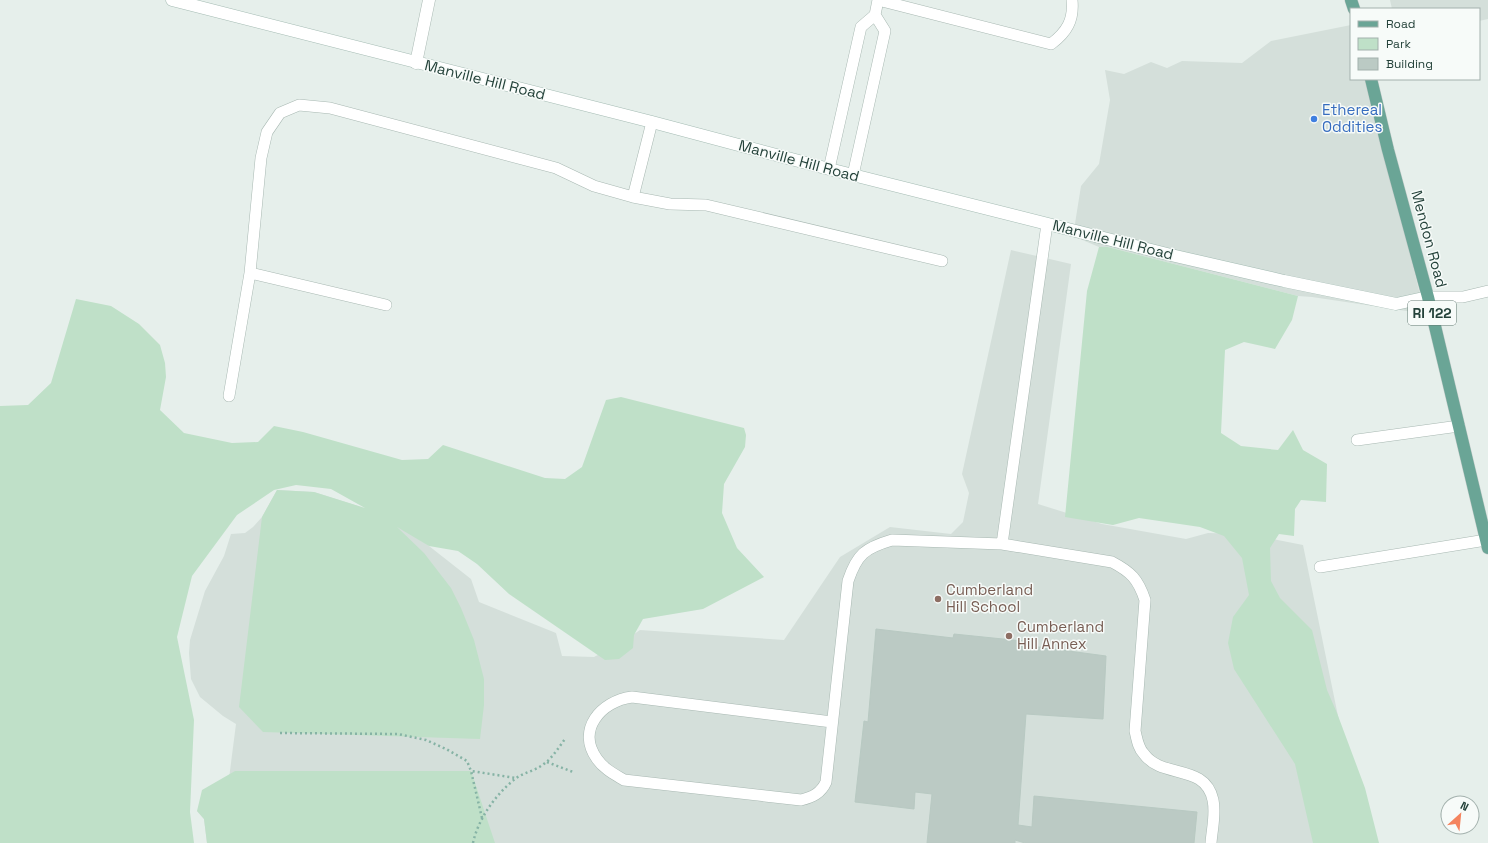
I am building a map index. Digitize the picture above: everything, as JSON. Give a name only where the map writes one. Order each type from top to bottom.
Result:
[{"type":"main road","name":"Manville Hill Road","points":[[172,0],[652,122],[829,169],[1171,255],[1351,296],[1396,304],[1428,296]]},
{"type":"main road","points":[[416,63],[429,0]]},
{"type":"main road","name":"Mendon Road","points":[[1370,80],[1428,296],[1487,544]]},
{"type":"lane","points":[[829,169],[861,27],[875,15],[878,0],[1051,44],[1060,37],[1068,26],[1073,13],[1072,0]]},
{"type":"lane","points":[[853,175],[885,31],[875,15]]},
{"type":"lane","points":[[229,396],[250,273],[261,158],[267,132],[280,113],[299,105],[330,108],[556,168],[594,186],[633,197],[670,204],[706,205],[942,261]]},
{"type":"lane","points":[[633,197],[652,122]]},
{"type":"lane","points":[[1002,544],[1047,224]]},
{"type":"lane","points":[[250,273],[386,306]]},
{"type":"lane","points":[[1428,296],[1462,297],[1488,291]]},
{"type":"lane","points":[[1357,440],[1459,426]]},
{"type":"lane","points":[[832,722],[632,697],[617,700],[600,711],[591,726],[589,742],[592,751],[604,768],[624,780],[801,800],[816,795],[822,790],[826,782],[848,581],[858,558],[878,544],[892,540],[1002,544],[1112,562],[1123,568],[1134,577],[1141,588],[1145,600],[1135,731],[1138,744],[1144,755],[1155,764],[1166,769],[1190,774],[1201,780],[1208,789],[1213,799],[1214,813],[1210,843]]},
{"type":"lane","points":[[1320,567],[1487,544]]},
{"type":"path","points":[[280,733],[398,734],[426,740],[467,761],[471,771],[482,819]]},
{"type":"path","points":[[473,843],[475,832],[482,819],[502,792],[516,778],[537,769],[547,762],[565,739]]},
{"type":"path","points":[[547,762],[573,772]]},
{"type":"path","points":[[471,771],[516,778]]},
{"type":"shaded area","points":[[1390,0],[1488,0],[1488,19],[1480,21],[1480,8],[1392,8]]},
{"type":"shaded area","points":[[1350,25],[1350,80],[1367,80],[1423,307],[1420,313],[1298,296],[1108,247],[1099,247],[1073,236],[1081,186],[1099,164],[1110,100],[1105,70],[1124,74],[1151,62],[1167,68],[1182,61],[1242,63],[1271,41]]},
{"type":"shaded area","points":[[1011,250],[1071,264],[1038,504],[1102,524],[1186,539],[1208,533],[1248,534],[1303,545],[1364,843],[207,843],[204,819],[197,811],[227,794],[236,724],[223,716],[200,697],[191,679],[189,653],[190,640],[205,591],[224,556],[231,534],[245,533],[253,527],[262,517],[277,490],[314,492],[358,506],[415,535],[471,579],[479,602],[556,633],[562,656],[594,657],[621,643],[640,630],[784,640],[840,557],[890,527],[951,534],[963,522],[969,493],[962,474]]},
{"type":"green space","points":[[1099,247],[1108,247],[1298,296],[1292,320],[1275,349],[1244,342],[1225,350],[1221,433],[1241,446],[1278,450],[1293,430],[1303,450],[1327,464],[1326,502],[1301,500],[1295,509],[1294,536],[1279,534],[1270,548],[1271,581],[1280,598],[1312,630],[1327,690],[1365,788],[1379,843],[1313,843],[1295,764],[1234,669],[1228,643],[1233,617],[1249,595],[1242,558],[1224,536],[1200,527],[1139,518],[1113,525],[1065,517],[1087,291]]},
{"type":"green space","points":[[76,299],[111,306],[139,324],[160,345],[165,363],[166,377],[160,410],[184,433],[232,443],[258,442],[274,426],[303,432],[402,460],[428,459],[443,445],[545,478],[565,479],[582,467],[606,400],[621,397],[744,428],[746,435],[745,447],[724,484],[722,513],[737,548],[764,577],[703,609],[643,619],[634,635],[633,648],[619,659],[605,660],[509,594],[477,564],[458,551],[429,546],[397,527],[424,553],[451,588],[474,640],[484,679],[484,705],[480,739],[263,732],[239,707],[262,517],[277,490],[314,492],[365,508],[331,489],[296,485],[274,490],[237,515],[192,576],[177,637],[194,720],[190,812],[194,843],[0,843],[0,406],[28,405],[51,383]]},
{"type":"green space","points":[[235,771],[471,771],[495,843],[207,843],[204,819],[197,811],[202,790]]},
{"type":"building","points":[[876,629],[953,638],[954,634],[1032,642],[1031,646],[1106,656],[1103,719],[1026,714],[1018,825],[1032,827],[1034,796],[1197,812],[1194,843],[1025,843],[1015,840],[1015,843],[927,843],[932,794],[915,792],[914,809],[855,802],[864,721],[868,722]]},
{"type":"place","name":"Ethereal Oddities","points":[[1314,119]]},
{"type":"place","name":"Cumberland Hill School","points":[[938,599]]},
{"type":"place","name":"Cumberland Hill Annex","points":[[1009,636]]}]
